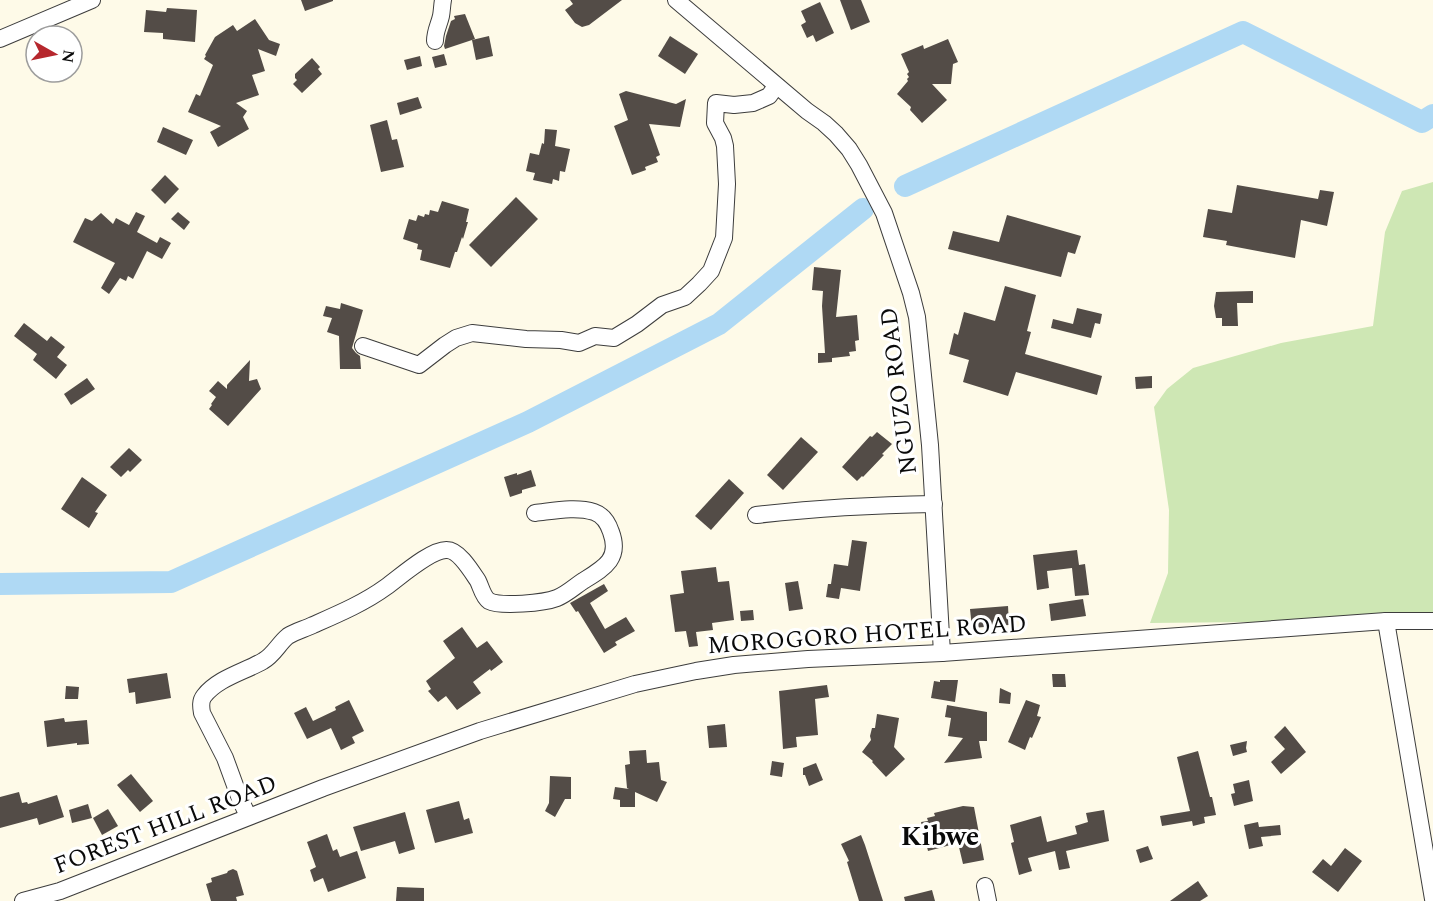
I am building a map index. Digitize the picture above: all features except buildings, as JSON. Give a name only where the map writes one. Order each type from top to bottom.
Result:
[{"type":"street","points":[[0,39],[92,0]]},
{"type":"street","points":[[435,41],[443,0]]},
{"type":"street","name":"NGUZO ROAD","points":[[676,0],[836,134],[849,149],[884,213],[917,317],[930,445],[942,652]]},
{"type":"street","points":[[363,346],[419,365],[451,342],[472,333],[579,343],[595,336],[614,338],[637,324],[662,304],[685,297],[711,271],[724,238],[727,184],[725,146],[715,123],[716,103],[734,105],[753,103],[769,96],[778,87]]},
{"type":"street","points":[[756,515],[810,508],[934,504]]},
{"type":"street","points":[[248,816],[225,758],[202,713],[201,705],[204,696],[224,680],[266,659],[288,636],[365,600],[437,552],[446,550],[455,553],[468,566],[486,598],[494,602],[510,604],[537,602],[559,597],[595,574],[609,562],[613,555],[614,541],[608,524],[598,514],[585,510],[535,513]]},
{"type":"street","points":[[1386,621],[1431,899]]},
{"type":"street","name":"MOROGORO HOTEL ROAD","points":[[323,788],[480,731],[635,684],[734,664],[1386,621],[1433,621]]},
{"type":"street","name":"FOREST HILL ROAD","points":[[23,901],[65,896],[248,816],[323,788]]},
{"type":"green space","points":[[1433,182],[1433,620],[1150,623],[1168,573],[1169,510],[1154,407],[1167,389],[1193,368],[1281,343],[1373,326],[1385,232],[1402,191]]},
{"type":"waterway","points":[[905,186],[1243,32],[1422,122],[1433,115]]},
{"type":"waterway","points":[[0,584],[171,582],[528,422],[719,324],[863,209]]},
{"type":"district","name":"Kibwe","points":[[940,836]]}]
